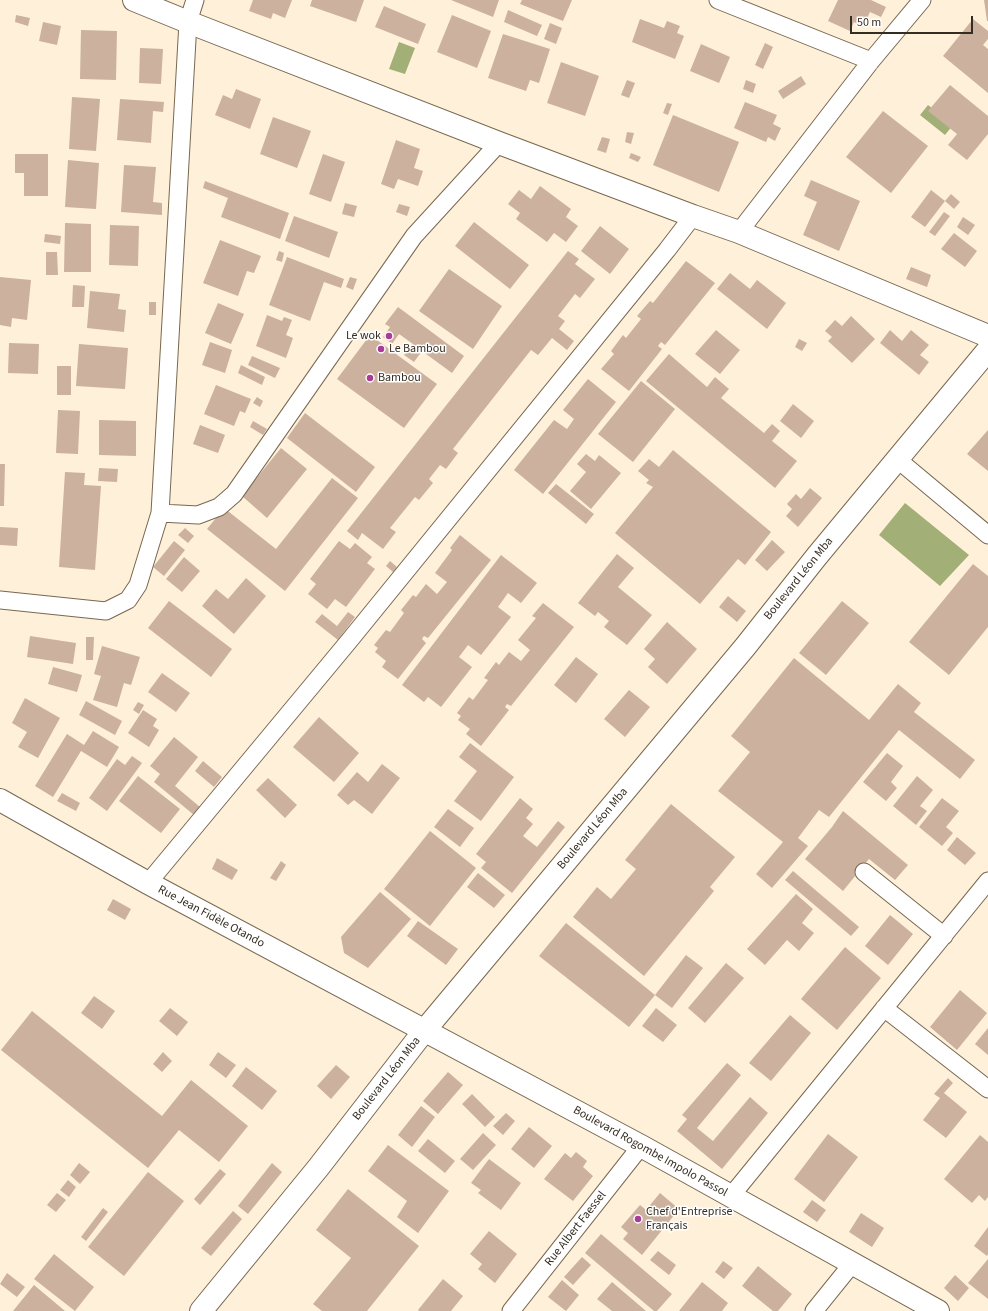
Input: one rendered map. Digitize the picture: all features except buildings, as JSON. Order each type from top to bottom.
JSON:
[{"type":"street","points":[[134,0],[499,143],[739,232],[988,336]]},
{"type":"street","points":[[0,600],[106,611],[128,600],[138,585],[160,513],[188,22],[195,0]]},
{"type":"street","points":[[718,0],[871,61]]},
{"type":"street","points":[[739,232],[871,61],[922,0]]},
{"type":"street","points":[[160,513],[198,515],[218,507],[234,494],[414,236],[499,143]]},
{"type":"street","points":[[148,883],[354,635],[693,216]]},
{"type":"street","name":"Boulevard Léon Mba","points":[[201,1311],[318,1168],[424,1031],[746,647],[817,556],[988,350]]},
{"type":"street","points":[[897,459],[988,535]]},
{"type":"street","name":"Rue Jean Fidèle Otando","points":[[0,800],[148,883],[424,1031]]},
{"type":"street","points":[[864,872],[944,936]]},
{"type":"street","points":[[731,1196],[988,881]]},
{"type":"street","points":[[884,1008],[988,1089]]},
{"type":"street","name":"Boulevard Rogombe Impolo Passol","points":[[424,1031],[641,1146],[938,1311]]},
{"type":"street","name":"Rue Albert Faessel","points":[[511,1311],[641,1146]]},
{"type":"street","points":[[814,1311],[852,1264]]},
{"type":"shaded area","points":[[399,42],[415,48],[405,74],[389,69]]},
{"type":"shaded area","points":[[928,105],[953,125],[945,135],[920,115]]},
{"type":"shaded area","points":[[905,503],[969,555],[940,586],[879,535]]},
{"type":"place","name":"Le wok","points":[[389,336]]},
{"type":"place","name":"Le Bambou","points":[[381,349]]},
{"type":"place","name":"Bambou","points":[[370,378]]},
{"type":"place","name":"Chef d'Entreprise Français","points":[[638,1219]]}]
